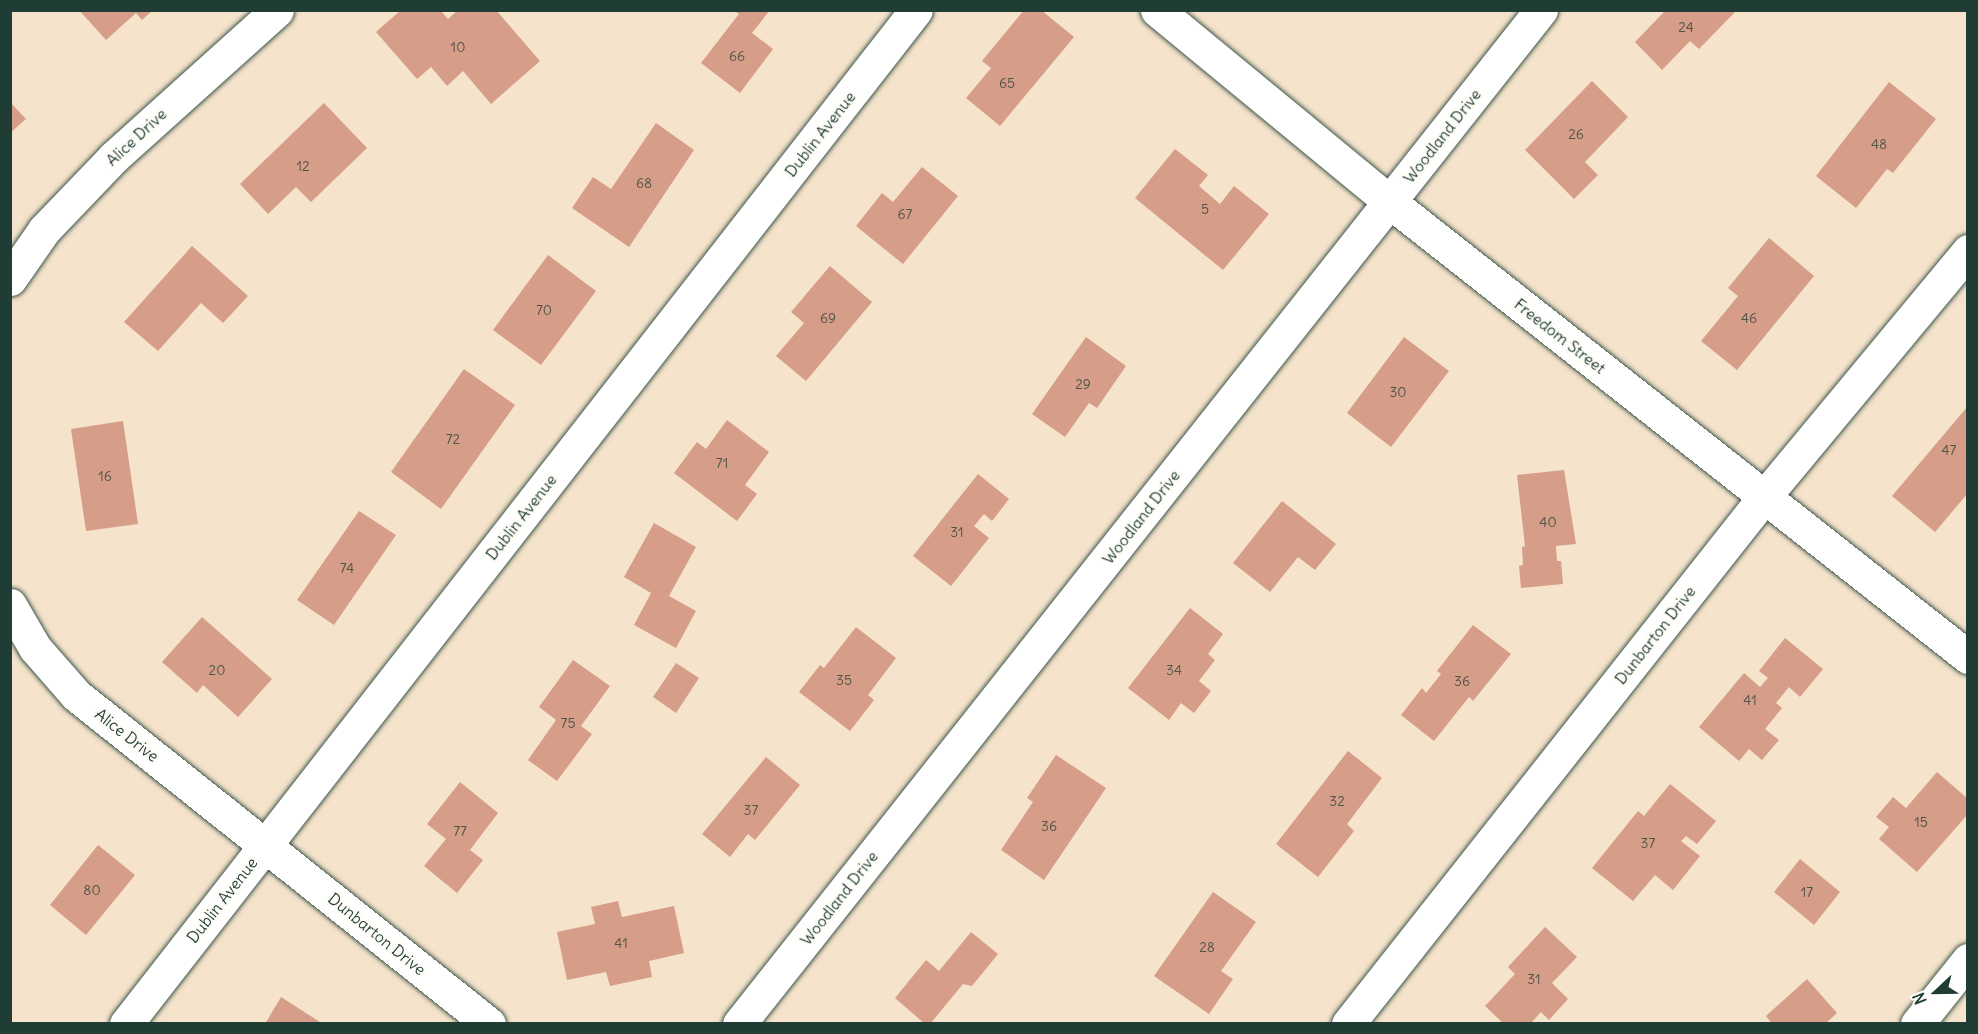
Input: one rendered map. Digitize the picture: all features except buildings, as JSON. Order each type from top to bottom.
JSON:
[{"type":"street","name":"Alice Drive","points":[[10,279],[44,230],[114,156],[277,10]]},
{"type":"street","name":"Dublin Avenue","points":[[126,1023],[916,10]]},
{"type":"street","name":"Freedom Street","points":[[1157,10],[1390,202],[1968,657]]},
{"type":"street","name":"Woodland Drive","points":[[739,1023],[1542,10]]},
{"type":"street","name":"Dunbarton Drive","points":[[1348,1023],[1764,497],[1968,251]]},
{"type":"street","name":"Alice Drive","points":[[10,605],[34,648],[76,695],[266,844]]},
{"type":"street","name":"Dunbarton Drive","points":[[266,844],[489,1023]]},
{"type":"street","points":[[1917,1023],[1968,960]]}]
